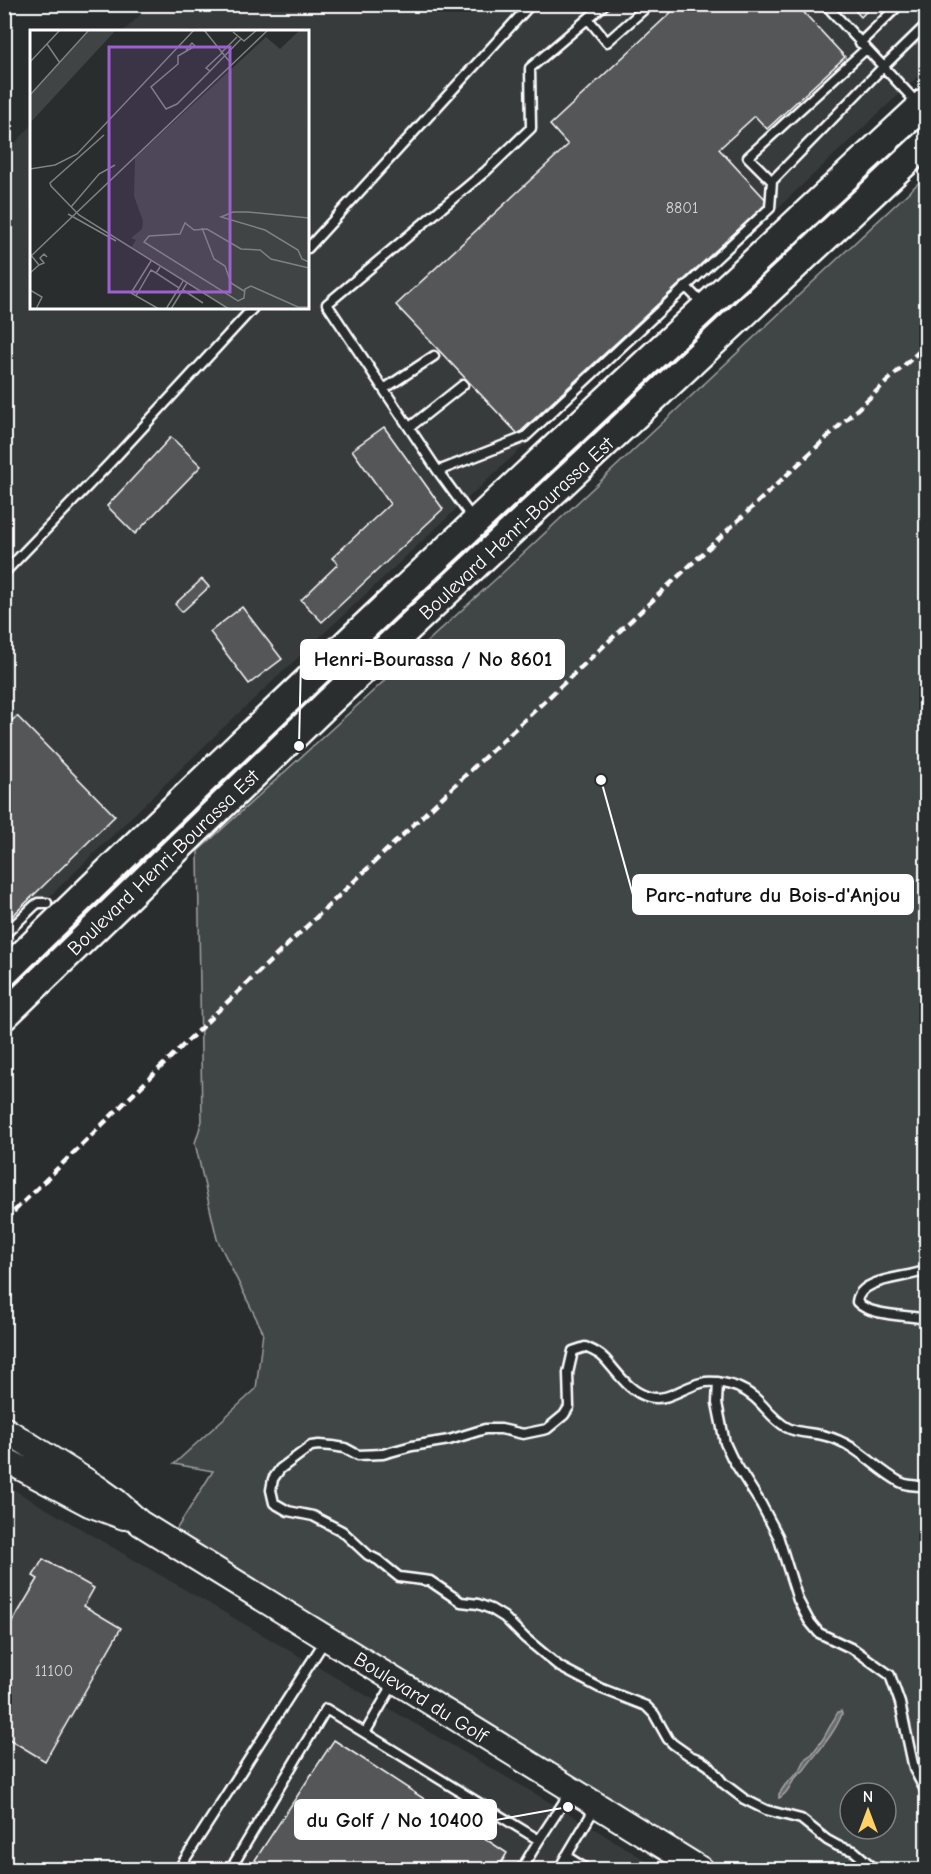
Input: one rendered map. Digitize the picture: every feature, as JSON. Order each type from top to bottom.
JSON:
[{"type":"main road","name":"Boulevard Henri-Bourassa Est","points":[[4,973],[167,835],[470,545],[707,307],[922,113]]},
{"type":"main road","name":"Boulevard Henri-Bourassa Est","points":[[470,545],[927,143]]},
{"type":"main road","name":"Boulevard Henri-Bourassa Est","points":[[4,1016],[167,835]]},
{"type":"street","name":"Boulevard du Golf","points":[[4,1429],[96,1487],[140,1523],[702,1869]]},
{"type":"street","name":"Boulevard du Golf","points":[[4,1459],[89,1504],[140,1523]]},
{"type":"lane","points":[[309,247],[531,4]]},
{"type":"lane","points":[[470,545],[438,471],[327,304],[486,171],[531,128],[530,68],[605,4]]},
{"type":"lane","points":[[589,20],[607,42],[650,4]]},
{"type":"lane","points":[[825,4],[922,113]]},
{"type":"lane","points":[[772,181],[748,157],[863,46],[900,4]]},
{"type":"lane","points":[[438,471],[525,438],[770,207],[772,181],[883,67],[927,26]]},
{"type":"lane","points":[[686,288],[707,307]]},
{"type":"lane","points":[[4,573],[109,464],[251,309]]},
{"type":"lane","points":[[384,389],[434,356]]},
{"type":"lane","points":[[410,427],[463,385]]},
{"type":"lane","points":[[4,935],[34,906],[47,903]]},
{"type":"lane","points":[[927,1270],[876,1282],[858,1294],[857,1302],[861,1307],[871,1311],[927,1319]]},
{"type":"lane","points":[[876,1869],[854,1851],[827,1840],[801,1819],[766,1810],[744,1799],[723,1783],[709,1766],[673,1744],[654,1714],[646,1706],[600,1688],[560,1667],[504,1617],[491,1609],[478,1604],[461,1602],[430,1581],[399,1577],[368,1555],[342,1531],[313,1516],[288,1511],[274,1503],[273,1479],[280,1469],[311,1446],[345,1448],[358,1455],[383,1454],[412,1446],[449,1440],[485,1429],[501,1429],[522,1434],[547,1429],[564,1415],[569,1407],[569,1361],[573,1351],[585,1347],[596,1351],[630,1387],[640,1394],[659,1398],[679,1393],[701,1383],[718,1382],[736,1387],[752,1395],[783,1425],[792,1430],[826,1436],[860,1452],[901,1483],[927,1486]]},
{"type":"lane","points":[[718,1382],[717,1403],[725,1443],[778,1536],[798,1600],[819,1633],[855,1650],[890,1675],[900,1703],[914,1769],[927,1792]]},
{"type":"lane","points":[[178,1869],[326,1639]]},
{"type":"lane","points":[[364,1732],[395,1681]]},
{"type":"lane","points":[[230,1869],[326,1709],[539,1840]]},
{"type":"lane","points":[[522,1869],[572,1790]]},
{"type":"lane","points":[[558,1869],[597,1805]]},
{"type":"lane","points":[[566,1856],[588,1869]]},
{"type":"shaded area","points":[[150,5],[926,5],[926,69],[224,727],[5,940],[5,154],[30,127],[30,309],[309,309],[309,30],[125,30]]},
{"type":"shaded area","points":[[926,176],[926,1869],[704,1869],[169,1541],[213,1471],[174,1464],[256,1389],[263,1332],[217,1239],[195,1143],[202,1121],[198,851],[498,577]]},
{"type":"shaded area","points":[[4,1484],[575,1817],[660,1869],[5,1869]]},
{"type":"shaded area","points":[[841,1711],[839,1722],[830,1736],[779,1798],[785,1785],[800,1770],[806,1758],[812,1754],[838,1712]]},
{"type":"building","points":[[680,4],[796,4],[845,57],[767,129],[755,116],[719,149],[768,202],[518,434],[396,305],[568,145],[550,125]]},
{"type":"building","points":[[849,4],[874,4],[861,17]]},
{"type":"building","points":[[384,427],[443,509],[322,622],[301,600],[338,564],[332,558],[390,504],[352,450]]},
{"type":"building","points":[[171,437],[201,466],[135,534],[107,506]]},
{"type":"building","points":[[202,579],[209,587],[182,612],[175,604]]},
{"type":"building","points":[[242,607],[282,659],[249,684],[210,632]]},
{"type":"building","points":[[17,716],[115,816],[4,924],[4,728]]},
{"type":"building","points":[[43,1559],[94,1588],[84,1606],[121,1628],[45,1761],[4,1736],[4,1636],[38,1579],[33,1576]]},
{"type":"building","points":[[334,1740],[507,1853],[497,1870],[270,1870],[255,1860]]},
{"type":"railway","points":[[4,1221],[218,1011],[473,768],[926,345]]},
{"type":"place","name":"Henri-Bourassa / No 8601","points":[[299,746]]},
{"type":"place","name":"Parc-nature du Bois-d'Anjou","points":[[601,780]]},
{"type":"place","name":"du Golf / No 10400","points":[[568,1807]]}]
